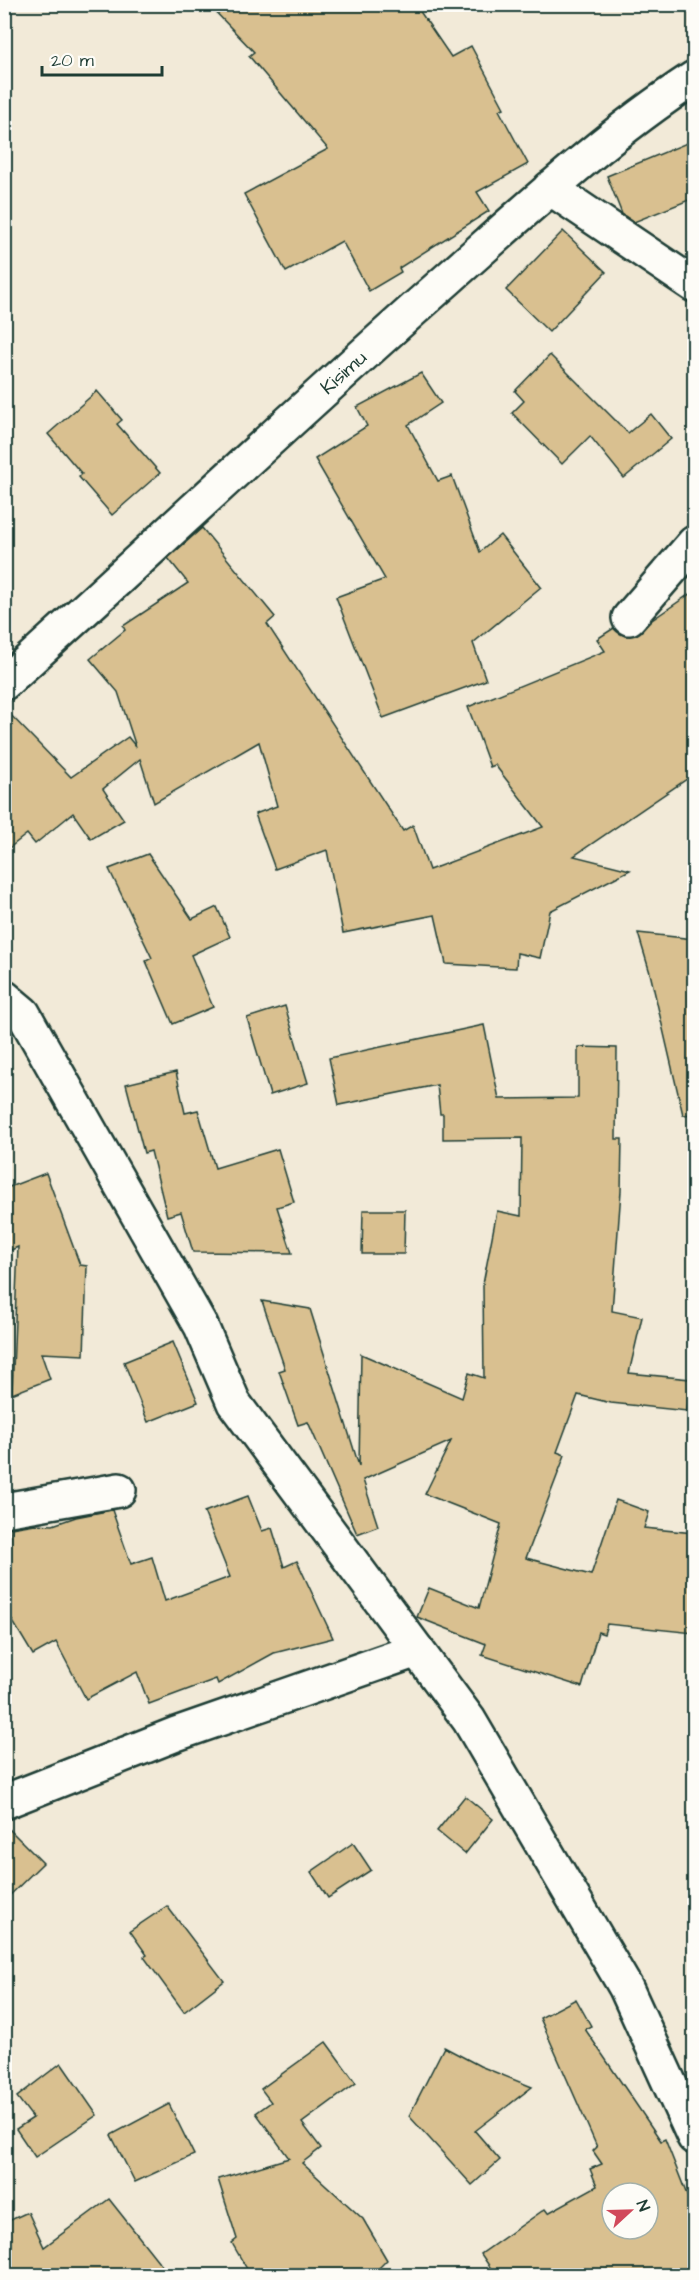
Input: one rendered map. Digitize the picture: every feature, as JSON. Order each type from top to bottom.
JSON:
[{"type":"street","name":"Kisimu","points":[[4,682],[163,540],[341,373],[550,188],[694,78]]},
{"type":"street","points":[[550,188],[694,285]]},
{"type":"street","points":[[629,618],[694,543]]},
{"type":"street","points":[[4,997],[23,1013],[201,1326],[234,1403],[469,1720],[626,1988],[694,2137]]},
{"type":"street","points":[[4,1510],[119,1490]]},
{"type":"street","points":[[4,1802],[176,1734],[417,1650]]},
{"type":"building","points":[[208,4],[415,4],[451,57],[471,46],[504,108],[499,110],[528,164],[477,192],[489,211],[399,268],[401,272],[369,291],[342,241],[286,272],[244,194],[328,149],[249,56],[254,52]]},
{"type":"building","points":[[694,140],[694,198],[634,222],[622,214],[607,176]]},
{"type":"building","points":[[563,231],[606,272],[549,332],[506,290]]},
{"type":"building","points":[[550,355],[628,433],[651,414],[671,439],[624,478],[590,436],[562,464],[512,413],[524,401],[515,391]]},
{"type":"building","points":[[421,373],[441,403],[408,425],[438,481],[452,476],[480,552],[500,535],[541,587],[473,643],[486,680],[383,718],[336,597],[385,579],[315,459],[367,426],[357,407]]},
{"type":"building","points":[[97,391],[122,420],[117,424],[160,473],[112,515],[79,477],[82,474],[48,434]]},
{"type":"building","points":[[202,528],[275,617],[267,624],[403,831],[413,825],[429,870],[543,827],[495,765],[490,767],[468,707],[605,651],[597,639],[614,628],[625,636],[636,635],[652,620],[694,591],[694,774],[574,856],[630,870],[550,911],[540,958],[517,953],[516,968],[446,964],[435,915],[343,933],[327,850],[275,869],[255,814],[277,806],[259,742],[154,803],[140,759],[103,789],[124,820],[91,839],[73,813],[35,844],[27,834],[4,852],[4,708],[71,777],[128,737],[136,747],[118,692],[90,659],[125,630],[123,626],[188,583],[168,558]]},
{"type":"building","points":[[148,854],[192,919],[217,907],[230,937],[191,955],[213,1007],[173,1024],[146,961],[152,958],[109,869]]},
{"type":"building","points":[[638,933],[694,939],[694,1114],[683,1115],[650,973]]},
{"type":"building","points":[[285,1006],[308,1083],[270,1095],[247,1018]]},
{"type":"building","points":[[484,1025],[499,1099],[578,1098],[578,1047],[617,1048],[616,1139],[622,1139],[621,1191],[612,1311],[642,1317],[629,1373],[690,1379],[687,1411],[611,1403],[578,1395],[557,1452],[565,1455],[526,1558],[591,1575],[616,1500],[649,1512],[644,1528],[694,1533],[694,1633],[607,1624],[604,1634],[598,1632],[582,1687],[482,1655],[486,1644],[417,1617],[429,1588],[479,1608],[501,1524],[425,1494],[451,1441],[363,1480],[378,1526],[357,1534],[308,1422],[298,1425],[279,1371],[285,1369],[262,1301],[310,1309],[359,1466],[361,1354],[462,1398],[469,1373],[484,1378],[483,1284],[497,1211],[521,1216],[522,1138],[443,1139],[443,1114],[440,1114],[437,1085],[339,1105],[329,1058]]},
{"type":"building","points":[[176,1072],[185,1113],[198,1110],[215,1168],[278,1149],[294,1202],[277,1207],[292,1253],[193,1252],[181,1212],[167,1216],[151,1151],[144,1153],[126,1084]]},
{"type":"building","points":[[46,1173],[80,1265],[87,1266],[84,1355],[41,1353],[50,1379],[12,1394],[18,1247],[4,1253],[4,1189]]},
{"type":"building","points":[[363,1210],[405,1210],[404,1254],[362,1254]]},
{"type":"building","points":[[173,1342],[198,1402],[148,1422],[124,1362]]},
{"type":"building","points":[[248,1496],[262,1531],[272,1528],[284,1567],[297,1561],[333,1638],[274,1653],[218,1684],[216,1679],[149,1704],[137,1672],[86,1699],[56,1642],[33,1655],[6,1610],[11,1528],[35,1524],[53,1525],[76,1517],[112,1510],[131,1564],[152,1557],[165,1601],[230,1577],[204,1512]]},
{"type":"building","points":[[465,1796],[493,1819],[465,1854],[437,1831]]},
{"type":"building","points":[[4,1824],[43,1863],[4,1901]]},
{"type":"building","points":[[353,1843],[371,1870],[328,1898],[311,1872]]},
{"type":"building","points":[[167,1906],[224,1981],[184,2012],[144,1957],[147,1955],[130,1931]]},
{"type":"building","points":[[576,1999],[591,2026],[585,2029],[661,2141],[665,2139],[694,2213],[694,2276],[496,2276],[481,2254],[545,2209],[548,2213],[597,2186],[590,2169],[602,2164],[593,2151],[597,2147],[540,2018]]},
{"type":"building","points":[[326,2042],[356,2083],[302,2123],[321,2148],[302,2163],[363,2219],[387,2260],[371,2276],[251,2276],[232,2243],[237,2239],[218,2179],[289,2158],[256,2113],[271,2102],[261,2089]]},
{"type":"building","points":[[444,2047],[480,2066],[532,2087],[475,2131],[500,2160],[472,2185],[409,2116]]},
{"type":"building","points":[[61,2063],[97,2115],[35,2157],[16,2129],[33,2118],[17,2097]]},
{"type":"building","points":[[169,2104],[194,2155],[135,2182],[111,2135]]},
{"type":"building","points":[[109,2199],[170,2276],[4,2276],[4,2223],[28,2212],[44,2247]]}]
